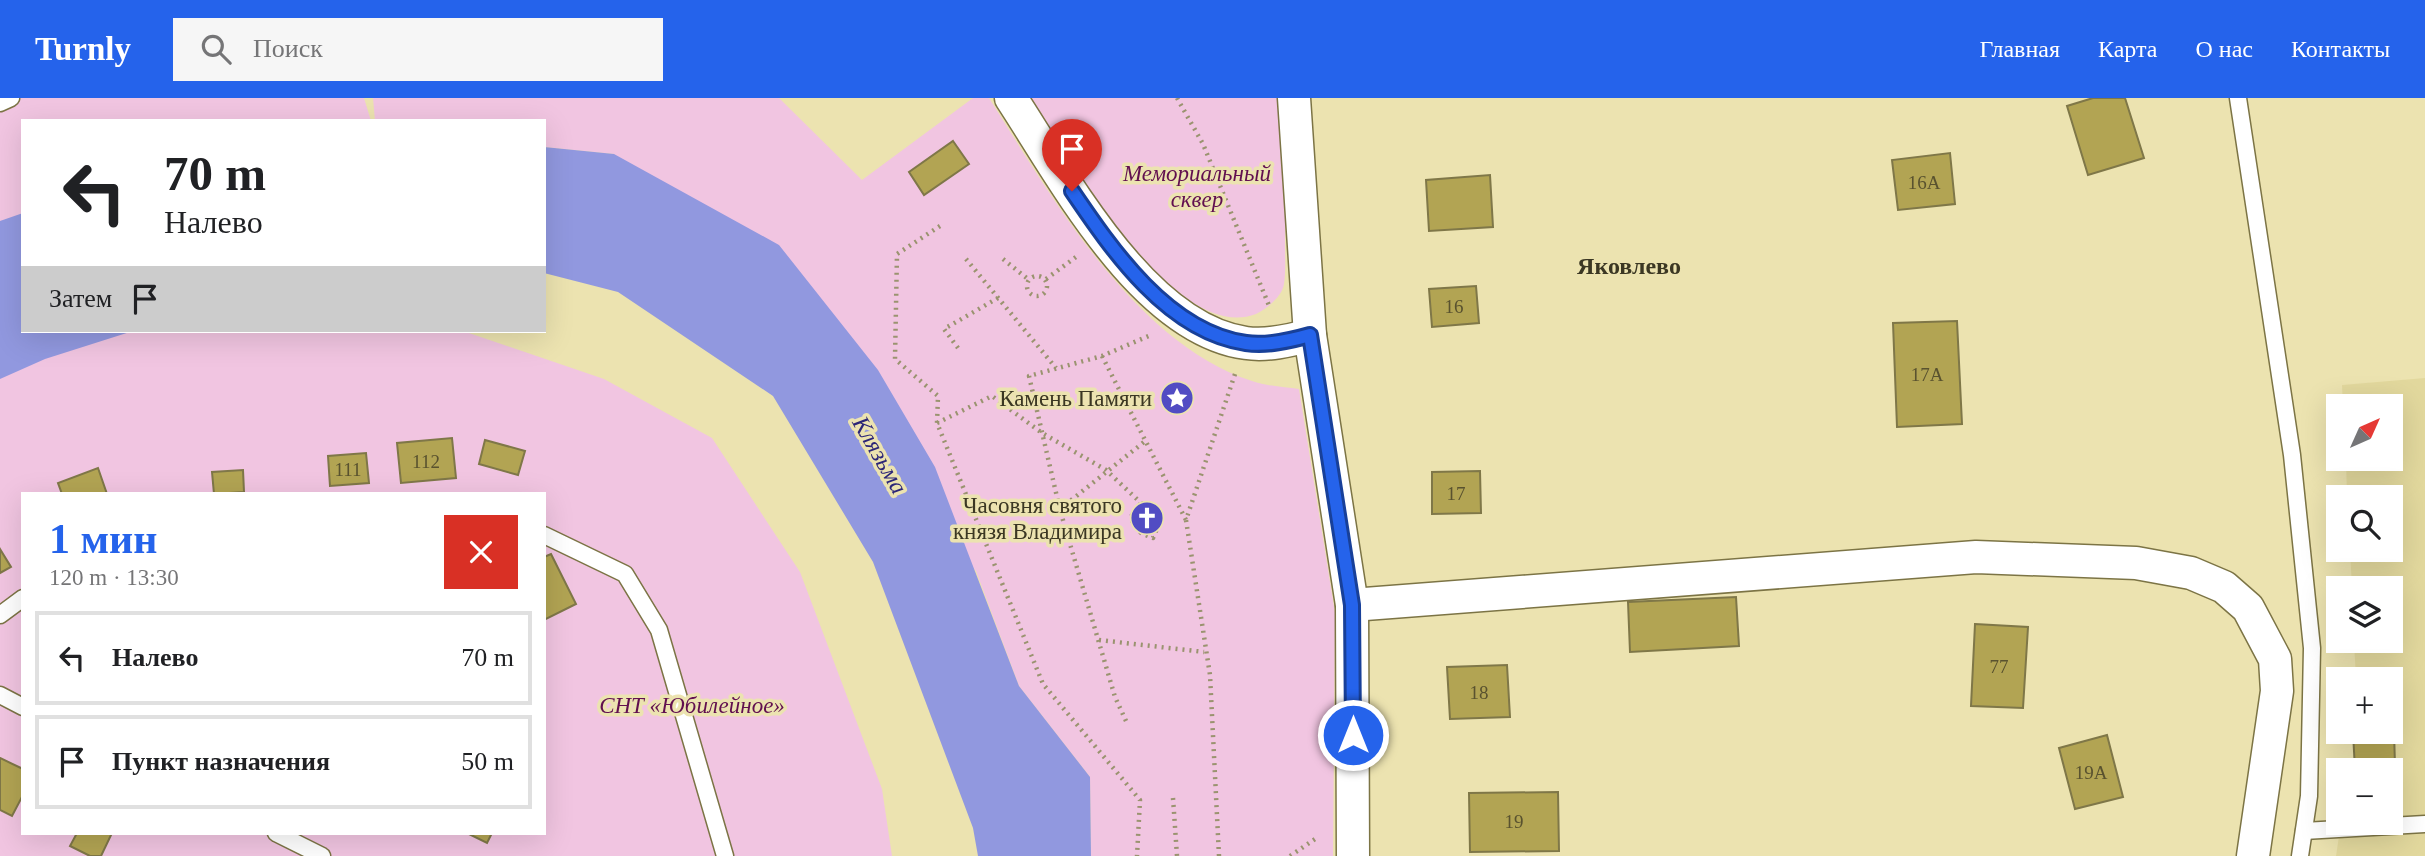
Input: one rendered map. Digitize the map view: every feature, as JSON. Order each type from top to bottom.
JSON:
[{"type":"street","points":[[1011,98],[1103,237],[1139,280],[1187,319],[1246,343],[1297,339]]},
{"type":"street","points":[[1294,98],[1297,339],[1352,605],[1353,856]]},
{"type":"street","points":[[1352,605],[1976,556],[2136,563],[2191,573],[2224,587],[2248,608],[2275,659],[2277,691],[2253,856]]},
{"type":"lane","points":[[0,103],[10,98]]},
{"type":"lane","points":[[2238,98],[2292,455],[2312,648],[2309,796],[2300,856]]},
{"type":"lane","points":[[546,536],[625,574],[659,630],[725,856]]},
{"type":"lane","points":[[0,615],[21,599]]},
{"type":"lane","points":[[0,695],[21,705]]},
{"type":"lane","points":[[2304,831],[2425,824]]},
{"type":"lane","points":[[280,835],[322,856]]},
{"type":"path","points":[[1177,98],[1203,144],[1297,339]]},
{"type":"path","points":[[940,226],[897,254],[895,359],[938,396],[937,424],[1043,684],[1140,800],[1137,856]]},
{"type":"path","points":[[966,259],[1056,368]]},
{"type":"path","points":[[1003,259],[1029,280]]},
{"type":"path","points":[[1041,276],[1047,284],[1046,290],[1041,295],[1031,294],[1027,286],[1029,280],[1041,276]]},
{"type":"path","points":[[958,348],[944,329],[998,298]]},
{"type":"path","points":[[1126,721],[1125,713],[1115,697],[1060,510],[1029,376],[1101,356],[1187,319]]},
{"type":"path","points":[[1186,520],[1246,343]]},
{"type":"path","points":[[1101,356],[1186,520],[1204,652],[1210,675],[1219,856]]},
{"type":"path","points":[[937,424],[992,396],[1042,433],[1107,470],[1141,503],[1159,524],[1153,538],[1141,533],[1130,518],[1141,503]]},
{"type":"path","points":[[1060,510],[1144,442]]},
{"type":"path","points":[[1099,640],[1204,652]]},
{"type":"path","points":[[1173,798],[1177,816],[1177,856]]},
{"type":"shaded area","points":[[2425,378],[2425,856],[2336,856],[2339,835],[2403,835],[2403,758],[2354,758],[2354,744],[2403,744],[2403,667],[2355,667],[2355,653],[2403,653],[2403,576],[2351,576],[2351,562],[2403,562],[2403,485],[2347,485],[2346,471],[2403,471],[2403,394],[2342,394],[2342,385]]},
{"type":"green space","name":"СНТ «Юбилейное»","points":[[0,98],[364,98],[370,119],[21,119],[21,333],[469,333],[604,379],[712,438],[800,572],[882,789],[892,856],[0,856]]},
{"type":"green space","points":[[373,98],[779,98],[862,180],[973,98],[989,98],[1040,179],[1100,262],[1134,301],[1170,335],[1209,362],[1252,381],[1299,389],[1335,613],[1333,856],[1091,856],[1090,777],[1019,686],[976,571],[614,154],[546,147],[546,119],[375,119]]},
{"type":"green space","name":"Мемориальный сквер","points":[[1031,98],[1280,98],[1285,188],[1285,268],[1283,289],[1277,298],[1256,314],[1224,316],[1192,302],[1159,275],[1127,239],[1097,200]]},
{"type":"water","name":"Клязьма","points":[[546,147],[614,154],[779,245],[878,370],[935,467],[1019,686],[1090,777],[1091,856],[978,856],[973,828],[873,562],[773,396],[618,292],[546,274]]},
{"type":"water","points":[[21,214],[21,333],[127,333],[45,359],[0,379],[0,221]]},
{"type":"building","points":[[2093,98],[2125,98],[2144,158],[2088,175],[2067,106]]},
{"type":"building","points":[[953,141],[969,164],[924,195],[909,172]]},
{"type":"building","points":[[1950,153],[1955,204],[1898,210],[1892,160]]},
{"type":"building","points":[[1490,175],[1493,227],[1429,231],[1426,180]]},
{"type":"building","points":[[1476,286],[1479,323],[1432,327],[1429,289]]},
{"type":"building","points":[[1957,321],[1962,424],[1897,427],[1893,323]]},
{"type":"building","points":[[452,438],[456,478],[401,483],[397,443]]},
{"type":"building","points":[[485,440],[525,451],[518,475],[479,464]]},
{"type":"building","points":[[366,453],[369,483],[330,486],[328,456]]},
{"type":"building","points":[[98,468],[106,492],[61,492],[58,483]]},
{"type":"building","points":[[243,470],[244,492],[214,492],[212,472]]},
{"type":"building","points":[[1480,471],[1481,513],[1432,514],[1432,472]]},
{"type":"building","points":[[0,549],[11,567],[0,573]]},
{"type":"building","points":[[551,554],[576,604],[546,619],[546,556]]},
{"type":"building","points":[[1736,597],[1739,646],[1630,652],[1628,602]]},
{"type":"building","points":[[1975,624],[2028,627],[2023,708],[1971,706]]},
{"type":"building","points":[[1507,665],[1510,717],[1450,719],[1447,667]]},
{"type":"building","points":[[2107,735],[2123,797],[2075,809],[2059,748]]},
{"type":"building","points":[[2354,744],[2394,744],[2395,758],[2354,758]]},
{"type":"building","points":[[0,758],[21,768],[21,799],[12,816],[0,810]]},
{"type":"building","points":[[1558,792],[1559,851],[1470,852],[1469,793]]},
{"type":"building","points":[[76,835],[111,835],[101,856],[90,856],[70,846]]},
{"type":"building","points":[[471,835],[491,835],[487,843]]},
{"type":"place","name":"Камень Памяти","points":[[1177,398]]},
{"type":"place","name":"Часовня святого князя Владимира","points":[[1147,518]]},
{"type":"district","name":"Яковлево","points":[[1629,266]]},
{"type":"route","points":[[1072,191],[1103,237],[1139,280],[1187,319],[1217,334],[1246,343],[1284,342],[1310,335],[1352,605],[1353,735]]}]
